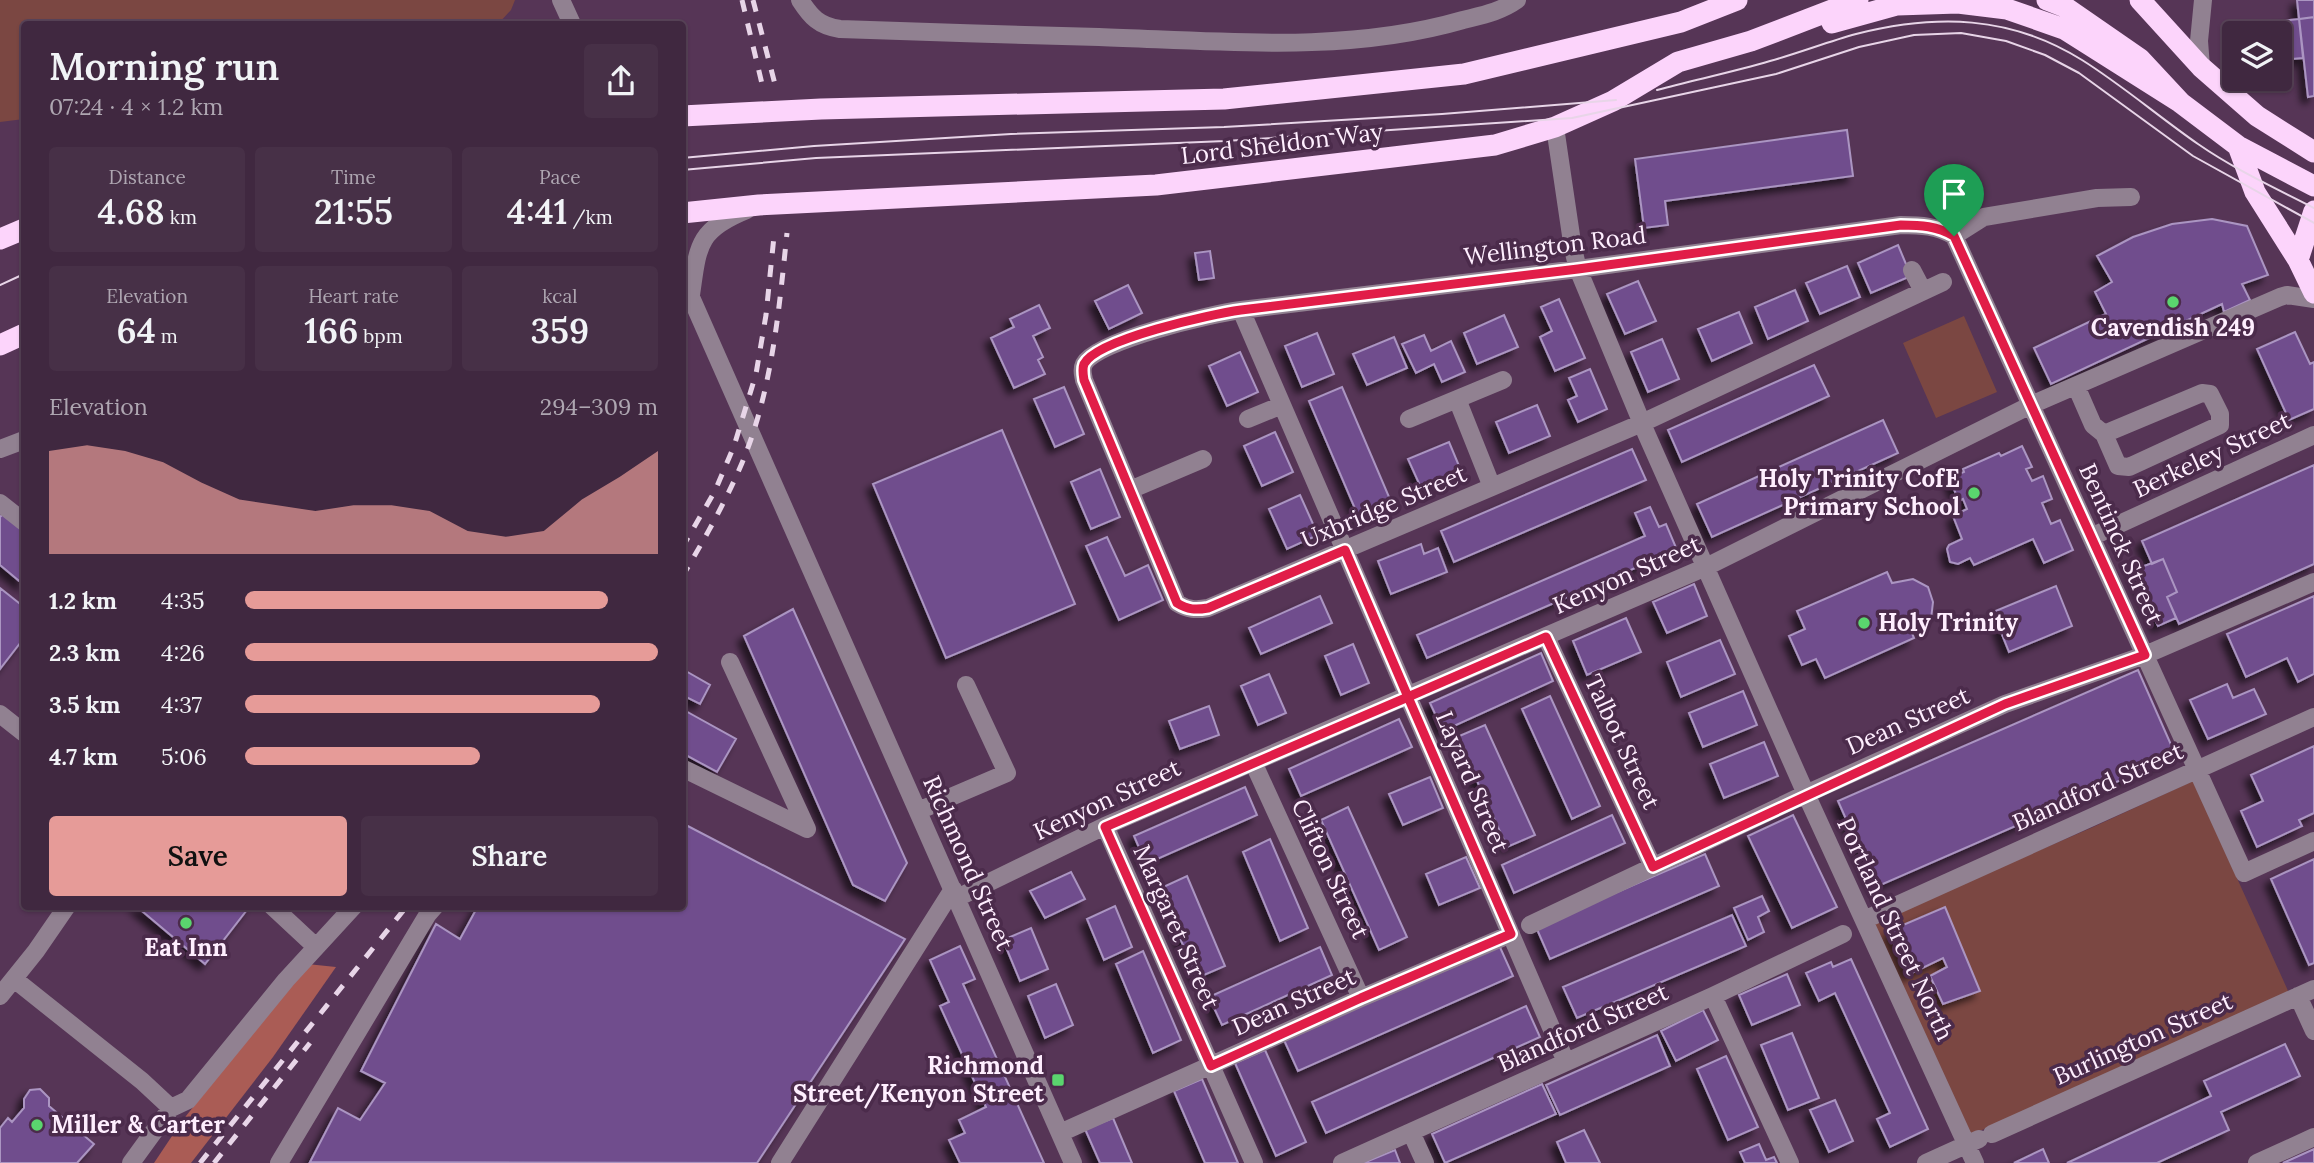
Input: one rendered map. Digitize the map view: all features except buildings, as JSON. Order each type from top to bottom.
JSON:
[{"type":"highway","name":"Lord Sheldon Way","points":[[686,116],[821,109],[1224,99],[1430,79],[1464,75],[1681,22],[1737,0]]},
{"type":"highway","name":"Lord Sheldon Way","points":[[686,213],[758,205],[1156,185],[1495,145],[1555,127],[1613,101],[1678,62],[1751,41],[1858,0]]},
{"type":"highway","points":[[2048,0],[2065,6],[2140,60],[2180,103]]},
{"type":"highway","points":[[2140,0],[2201,67],[2257,116],[2314,152]]},
{"type":"highway","points":[[1751,41],[1897,5],[1958,3],[2007,9],[2064,29],[2180,103],[2238,146],[2314,186]]},
{"type":"highway","points":[[2238,146],[2255,192],[2298,260],[2314,293]]},
{"type":"highway","points":[[2298,260],[2314,211]]},
{"type":"highway","points":[[0,239],[21,230]]},
{"type":"highway","points":[[0,345],[21,335]]},
{"type":"street","points":[[800,0],[811,18],[825,27],[840,29],[1221,42],[1331,41],[1383,37],[1439,27],[1503,10],[1517,0]]},
{"type":"street","points":[[1473,17],[1485,0]]},
{"type":"street","points":[[2201,67],[2199,41],[2203,0]]},
{"type":"street","points":[[562,21],[563,3]]},
{"type":"street","points":[[563,3],[571,21]]},
{"type":"street","name":"Portland Street North","points":[[1555,127],[1578,269],[1642,423],[1864,920],[1979,1139],[1975,1163]]},
{"type":"street","points":[[1954,236],[1984,217],[2097,198],[2131,197]]},
{"type":"street","points":[[691,295],[698,249],[709,230],[758,205]]},
{"type":"street","name":"Wellington Road","points":[[1162,327],[1202,316],[1241,310],[1578,269],[1901,225],[1927,225],[1954,236]]},
{"type":"street","name":"Bentinck Street","points":[[1954,236],[2244,873],[2314,841]]},
{"type":"street","points":[[1912,270],[1923,291]]},
{"type":"street","name":"Uxbridge Street","points":[[1162,327],[1097,352],[1085,362],[1082,371],[1177,603],[1187,609],[1208,608],[1642,423],[1944,282]]},
{"type":"street","points":[[686,285],[691,295]]},
{"type":"street","name":"Richmond Street","points":[[691,295],[1073,1163]]},
{"type":"street","name":"Kenyon Street","points":[[955,894],[1706,567],[2031,405],[2280,297],[2287,295],[2314,299]]},
{"type":"street","name":"Layard Street","points":[[1241,310],[1566,1062]]},
{"type":"street","points":[[1409,419],[1503,380]]},
{"type":"street","points":[[2076,386],[2093,425],[2104,435],[2118,466],[2129,467],[2220,425],[2220,414],[2210,394],[2202,393],[2104,435]]},
{"type":"street","points":[[1457,399],[1492,487]]},
{"type":"street","points":[[1248,419],[1282,405]]},
{"type":"street","name":"Berkeley Street","points":[[2091,537],[2314,435]]},
{"type":"street","points":[[0,449],[21,441]]},
{"type":"street","points":[[1130,490],[1203,459]]},
{"type":"street","points":[[0,503],[21,520]]},
{"type":"street","name":"Dean Street","points":[[1530,925],[1806,794],[2005,704],[2145,655],[2314,582]]},
{"type":"street","name":"Talbot Street","points":[[1546,637],[1653,867]]},
{"type":"street","points":[[686,770],[807,829],[730,662]]},
{"type":"street","points":[[918,811],[1007,773],[966,685]]},
{"type":"street","points":[[0,714],[21,731]]},
{"type":"street","name":"Blandford Street","points":[[1864,920],[2314,717]]},
{"type":"street","name":"Clifton Street","points":[[1253,762],[1361,998]]},
{"type":"street","name":"Margaret Street","points":[[1105,827],[1254,1163]]},
{"type":"street","points":[[780,1163],[955,894]]},
{"type":"street","points":[[64,910],[4,990],[142,1081],[171,1108]]},
{"type":"street","points":[[276,910],[316,947]]},
{"type":"street","points":[[131,1163],[171,1108],[188,1100],[350,910]]},
{"type":"street","points":[[279,1163],[432,910]]},
{"type":"street","name":"Dean Street","points":[[1060,1133],[1511,934]]},
{"type":"street","name":"Blandford Street","points":[[1342,1163],[1713,996],[1843,934]]},
{"type":"street","points":[[2306,993],[2314,1031]]},
{"type":"street","name":"Burlington Street","points":[[1926,1163],[2306,993]]},
{"type":"street","points":[[1713,996],[1790,1163]]},
{"type":"street","points":[[1411,1132],[1425,1163]]},
{"type":"street","points":[[2257,1163],[2314,1137]]},
{"type":"shaded area","points":[[0,0],[515,0],[511,10],[501,21],[21,21],[21,119],[0,122]]},
{"type":"shaded area","points":[[1964,316],[1997,392],[1936,418],[1903,343]]},
{"type":"shaded area","points":[[2193,781],[2289,993],[1964,1138],[1872,923]]},
{"type":"shaded area","points":[[307,964],[336,967],[273,1057],[191,1163],[154,1163],[182,1121]]},
{"type":"tram line","points":[[1657,90],[1886,28],[1944,22],[2000,27],[2028,34],[2082,60],[2212,153],[2314,208]]},
{"type":"tram line","points":[[686,170],[816,158],[1225,141],[1572,118],[1776,74],[1859,47],[1914,35],[1961,33],[2006,41],[2045,55],[2079,73],[2193,156],[2314,223]]},
{"type":"tram line","points":[[686,158],[814,146],[1011,134],[1224,127],[1616,100]]},
{"type":"tram line","points":[[0,285],[21,275]]},
{"type":"railway","points":[[742,0],[763,88]]},
{"type":"railway","points":[[753,0],[776,88]]},
{"type":"railway","points":[[686,570],[729,492],[761,408],[773,350],[787,233]]},
{"type":"railway","points":[[686,541],[715,491],[734,446],[756,374],[766,315],[774,236]]},
{"type":"railway","points":[[200,1163],[404,910]]},
{"type":"railway","points":[[214,1163],[310,1043]]},
{"type":"place","name":"Cavendish 249","points":[[2173,302]]},
{"type":"place","name":"Holy Trinity CofE Primary School","points":[[1974,493]]},
{"type":"place","name":"Holy Trinity","points":[[1864,623]]},
{"type":"place","name":"Eat Inn","points":[[186,923]]},
{"type":"place","name":"Richmond Street/Kenyon Street","points":[[1058,1080]]},
{"type":"place","name":"Miller & Carter","points":[[37,1125]]},
{"type":"route","points":[[1954,236],[1927,225],[1901,225],[1578,269],[1241,310],[1202,316],[1162,327],[1097,352],[1085,362],[1082,371],[1084,380],[1177,603],[1187,609],[1208,608],[1345,550],[1408,697],[1105,827],[1211,1066],[1511,934],[1408,697],[1546,637],[1653,867],[2005,704],[2145,655],[1954,236]]}]
